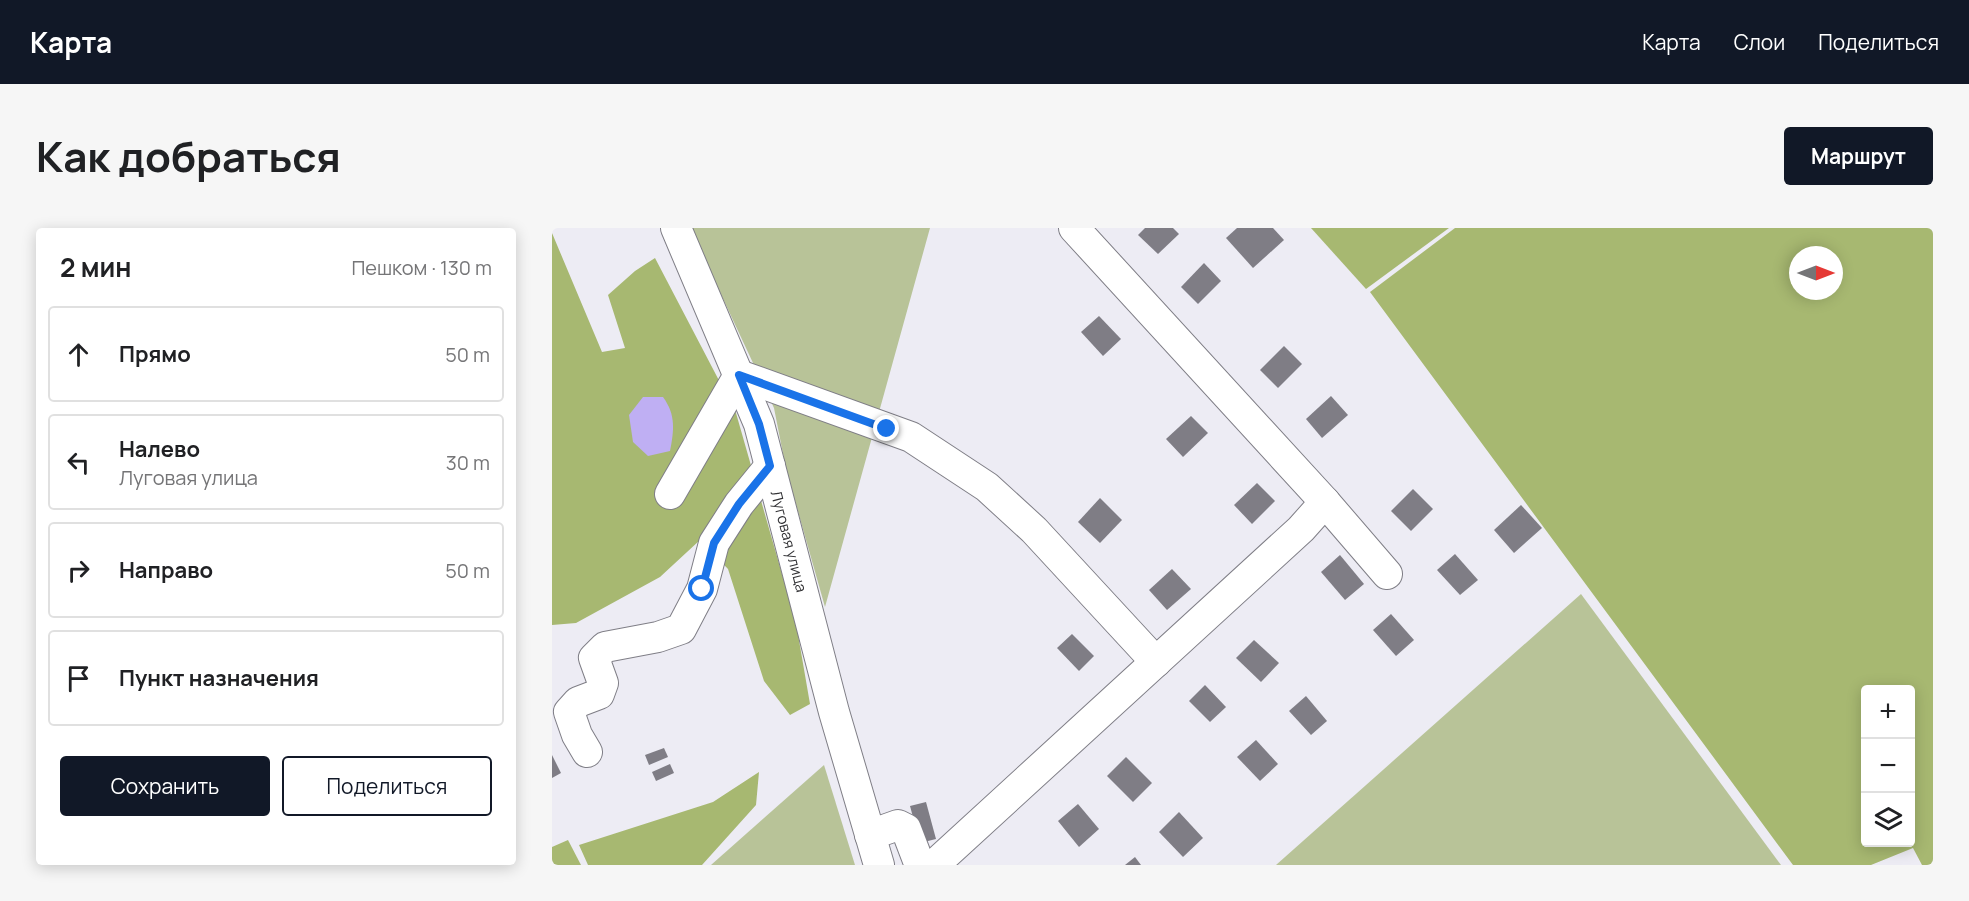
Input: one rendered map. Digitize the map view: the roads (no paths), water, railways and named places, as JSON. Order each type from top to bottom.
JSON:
[{"type":"lane","name":"Луговая улица","points":[[676,228],[759,424],[834,712],[879,865]]},
{"type":"lane","points":[[1074,228],[1325,502],[1387,574]]},
{"type":"lane","points":[[670,494],[739,375],[911,437],[987,487],[1034,530],[1156,662]]},
{"type":"lane","points":[[587,752],[577,735],[569,712],[578,702],[599,694],[603,683],[594,658],[605,647],[658,638],[681,629],[702,589],[714,543],[739,504],[770,466]]},
{"type":"lane","points":[[870,835],[898,825],[906,830],[919,863],[933,865],[1301,529],[1325,502]]}]
